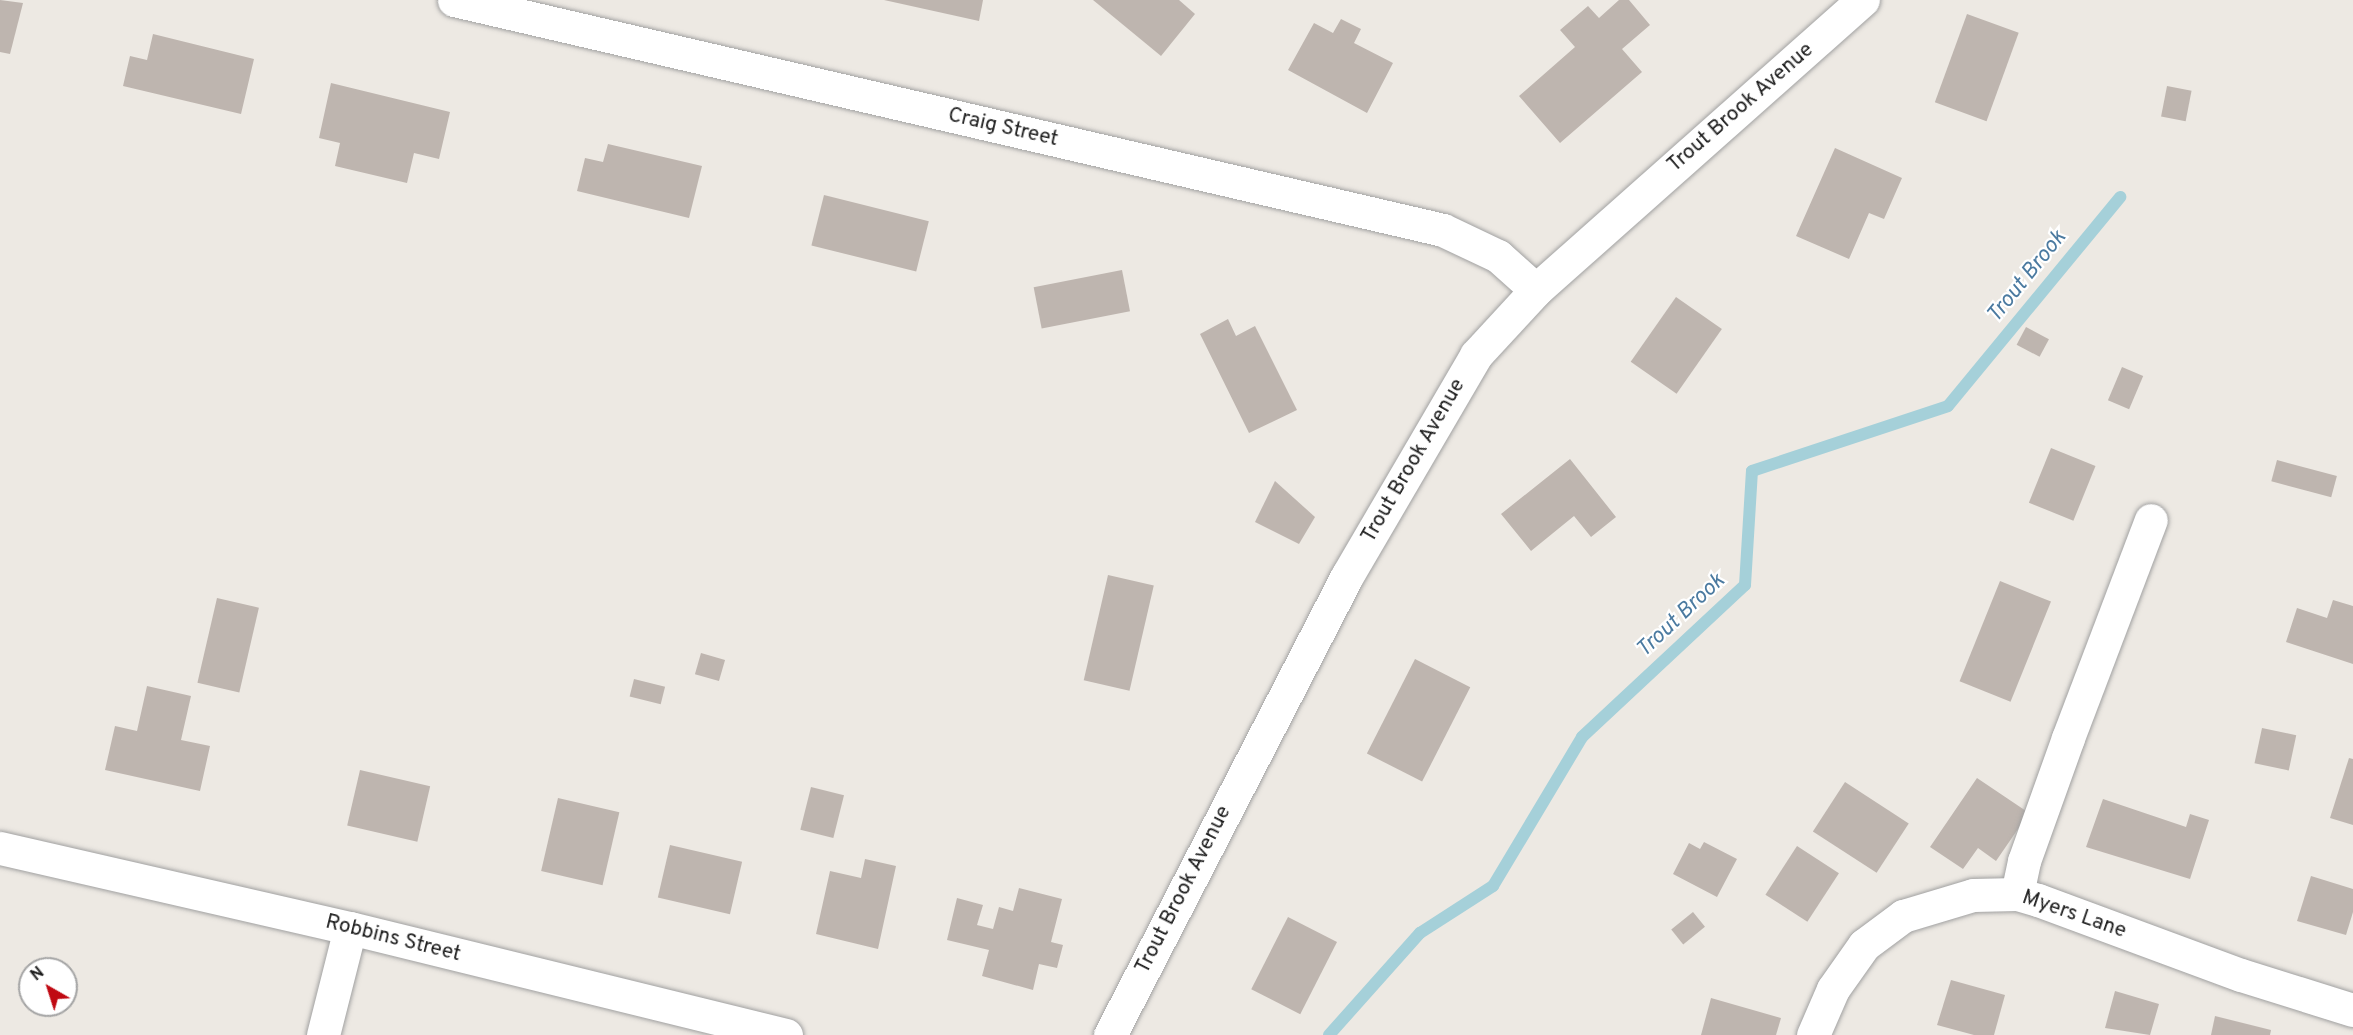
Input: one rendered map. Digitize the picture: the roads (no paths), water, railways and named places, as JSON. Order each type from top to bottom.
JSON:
[{"type":"street","name":"Craig Street","points":[[454,0],[1443,230],[1498,256],[1536,290]]},
{"type":"street","name":"Trout Brook Avenue","points":[[1110,1035],[1380,519],[1476,355],[1536,290],[1863,0]]},
{"type":"street","points":[[2017,894],[2024,861],[2071,727],[2151,520]]},
{"type":"street","name":"Robbins Street","points":[[0,849],[350,928],[786,1035]]},
{"type":"street","name":"Myers Lane","points":[[1814,1035],[1833,989],[1864,945],[1883,929],[1904,916],[1953,898],[2017,894],[2241,975],[2353,1010]]},
{"type":"street","points":[[323,1035],[350,928]]},
{"type":"waterway","name":"Trout Brook","points":[[1329,1035],[1420,933],[1493,886],[1582,737],[1745,585],[1752,471],[1948,406],[2120,197]]}]
